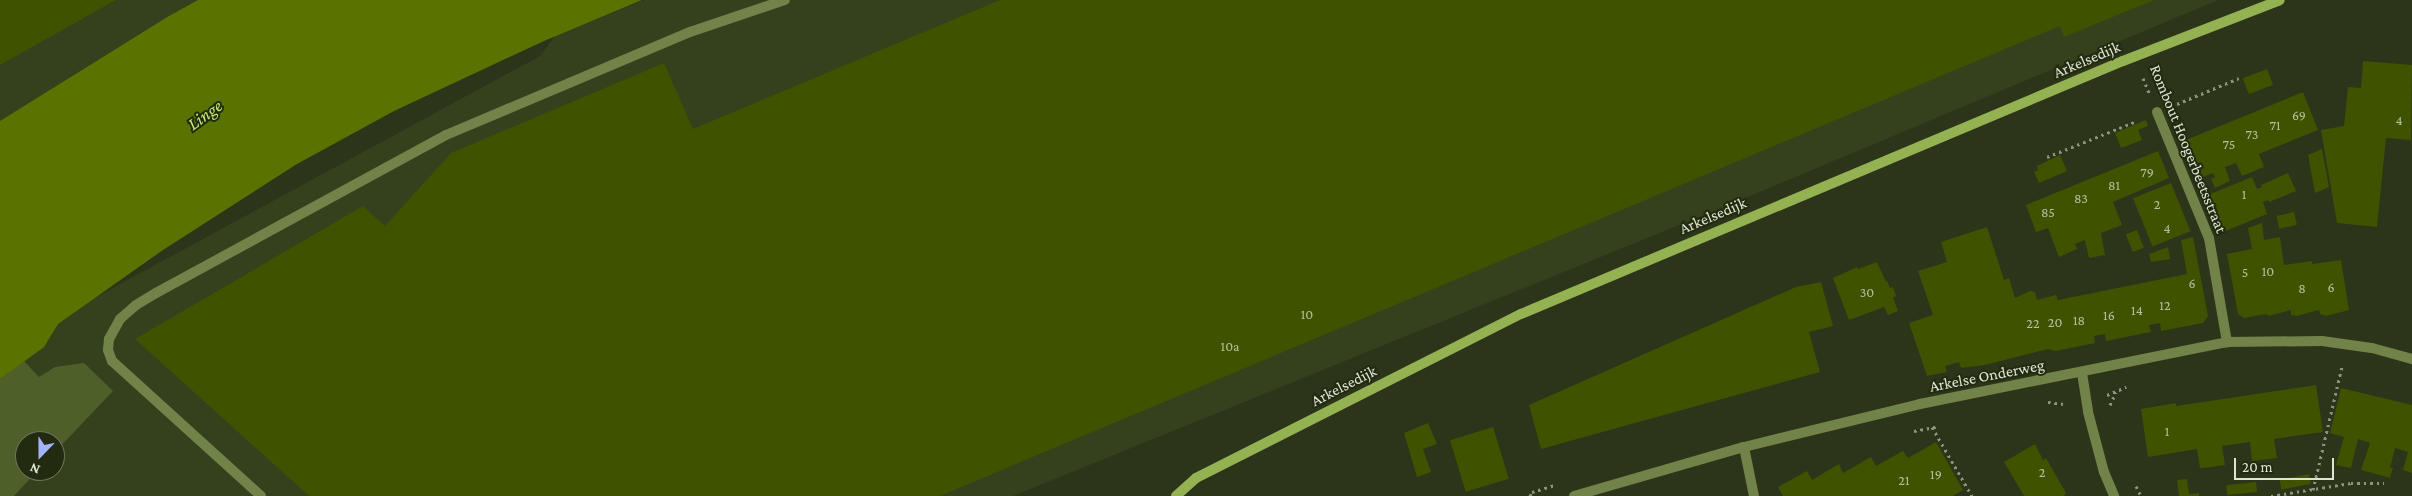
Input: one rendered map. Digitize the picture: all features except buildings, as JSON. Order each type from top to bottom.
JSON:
[{"type":"main road","name":"Arkelsedijk","points":[[1176,496],[1196,478],[1521,314],[2134,56],[2280,0]]},
{"type":"street","points":[[261,496],[112,361],[108,350],[110,339],[120,319],[136,305],[165,288],[446,135],[690,32],[786,0]]},
{"type":"street","name":"Rombout Hoogerbeetsstraat","points":[[2157,112],[2209,238],[2226,342]]},
{"type":"street","name":"Arkelse Onderweg","points":[[1574,496],[1744,447],[1920,404],[2082,373],[2226,342],[2299,340],[2347,344],[2412,358]]},
{"type":"street","points":[[2082,373],[2088,412],[2104,472],[2114,496]]},
{"type":"street","points":[[1744,447],[1754,496]]},
{"type":"path","name":"Rombout Hoogerbeetsstraat","points":[[2134,56],[2157,112]]},
{"type":"path","points":[[2313,490],[2347,344]]},
{"type":"path","points":[[2109,407],[2116,392],[2110,367]]},
{"type":"path","points":[[1932,427],[1972,496]]},
{"type":"path","points":[[2133,479],[2141,496]]},
{"type":"path","points":[[2271,496],[2351,483],[2384,483]]},
{"type":"shaded area","points":[[0,0],[299,0],[0,132]]},
{"type":"shaded area","points":[[644,0],[2218,0],[1726,206],[1013,496],[0,496],[0,362],[63,315],[540,56],[555,36]]},
{"type":"shaded area","points":[[24,361],[39,377],[55,367],[84,363],[113,391],[65,441],[65,431],[15,431],[15,481],[28,481],[14,496],[0,496],[0,379]]},
{"type":"water","name":"Linge","points":[[198,0],[642,0],[544,41],[394,111],[297,164],[163,250],[58,324],[44,347],[0,379],[0,121]]}]
